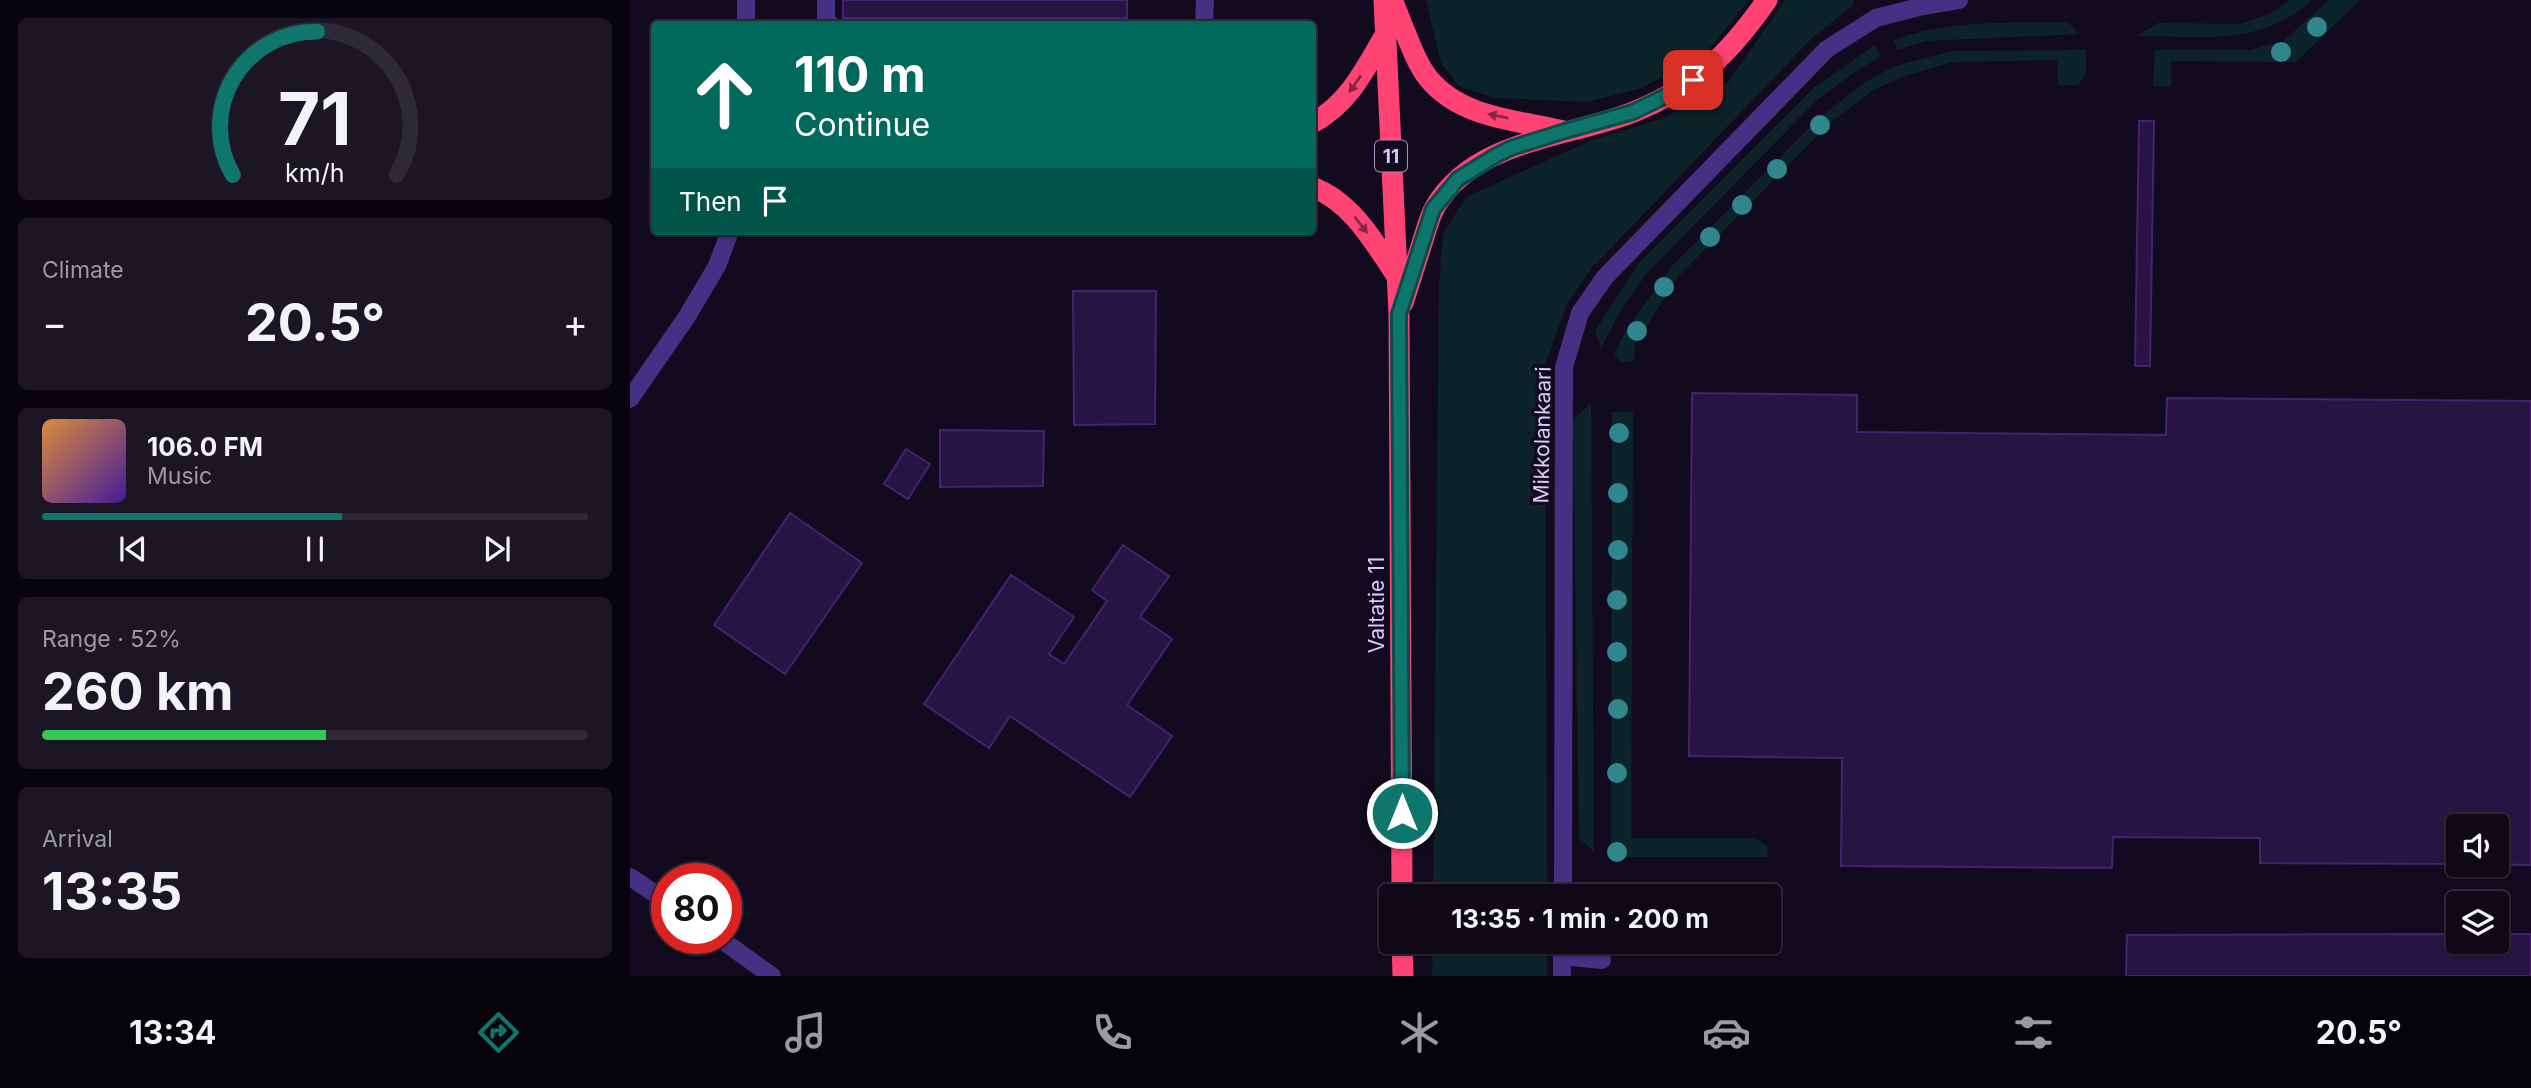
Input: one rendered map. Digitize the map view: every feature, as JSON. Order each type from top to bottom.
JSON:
[{"type":"highway","name":"11","points":[[1384,0],[1399,314]]},
{"type":"highway","points":[[1392,0],[1427,78],[1444,94],[1463,107],[1481,113],[1565,131]]},
{"type":"highway","points":[[1399,314],[1433,209],[1450,187],[1479,164],[1511,148],[1633,112],[1680,89],[1706,71],[1733,46],[1767,0]]},
{"type":"highway","points":[[1316,121],[1353,90],[1385,35]]},
{"type":"highway","points":[[1316,188],[1324,191],[1358,219],[1397,277]]},
{"type":"highway","name":"Valtatie 11","points":[[1399,314],[1402,884]]},
{"type":"highway","points":[[1402,954],[1402,976]]},
{"type":"street","points":[[746,0],[746,21]]},
{"type":"street","points":[[826,0],[827,21]]},
{"type":"street","points":[[1204,21],[1205,0]]},
{"type":"street","name":"Mikkolankaari","points":[[1563,884],[1564,368],[1580,313],[1605,277],[1827,49],[1876,19],[1919,7],[1959,0]]},
{"type":"street","points":[[630,399],[686,318],[717,266],[729,235]]},
{"type":"street","points":[[630,877],[651,891]]},
{"type":"street","points":[[741,954],[772,976]]},
{"type":"street","points":[[1562,954],[1562,976]]},
{"type":"street","points":[[1580,954],[1602,960]]},
{"type":"green space","points":[[1426,0],[1749,0],[1706,53],[1642,88],[1586,102],[1495,98],[1459,86],[1441,63]]},
{"type":"green space","points":[[1785,0],[1853,0],[1853,5],[1811,39],[1592,268],[1567,304],[1545,365],[1547,884],[1433,884],[1439,286],[1443,234],[1466,197],[1590,141],[1664,118],[1729,81]]},
{"type":"green space","points":[[2290,0],[2312,0],[2292,15],[2251,32],[2207,37],[2137,36],[2158,23],[2241,24],[2271,13]]},
{"type":"green space","points":[[2329,0],[2360,0],[2296,62],[2171,61],[2171,87],[2153,86],[2155,50],[2249,50],[2282,42]]},
{"type":"green space","points":[[2068,22],[2079,34],[1926,41],[1897,50],[1894,40],[1958,26]]},
{"type":"green space","points":[[1875,45],[1881,56],[1816,101],[1647,273],[1622,308],[1601,348],[1595,331],[1638,264],[1814,88]]},
{"type":"green space","points":[[2086,50],[2086,74],[2078,85],[2058,85],[2057,60],[1952,62],[1899,78],[1872,91],[1828,125],[1678,277],[1635,345],[1634,361],[1623,363],[1614,355],[1625,332],[1672,266],[1820,117],[1867,81],[1895,66],[1952,51]]},
{"type":"green space","points":[[1591,403],[1594,852],[1579,838],[1573,420]]},
{"type":"green space","points":[[1612,412],[1633,412],[1631,838],[1755,838],[1767,846],[1767,857],[1611,857]]},
{"type":"green space","points":[[1433,954],[1547,954],[1547,976],[1432,976]]},
{"type":"building","points":[[843,0],[1127,0],[1127,18],[843,18]]},
{"type":"building","points":[[2139,121],[2154,121],[2150,366],[2135,366]]},
{"type":"building","points":[[1073,291],[1156,291],[1155,424],[1074,425]]},
{"type":"building","points":[[1692,393],[1857,395],[1857,432],[2166,435],[2167,398],[2531,401],[2531,865],[2509,865],[2509,814],[2446,814],[2446,864],[2260,863],[2260,838],[2113,837],[2112,868],[1841,866],[1842,758],[1689,756]]},
{"type":"building","points":[[940,430],[1044,431],[1043,486],[940,487]]},
{"type":"building","points":[[906,449],[930,464],[908,499],[884,484]]},
{"type":"building","points":[[790,513],[862,563],[785,674],[714,625]]},
{"type":"building","points":[[1123,545],[1169,576],[1140,617],[1172,639],[1127,705],[1172,736],[1130,797],[1010,716],[989,748],[924,704],[1011,575],[1074,617],[1049,654],[1064,664],[1107,601],[1092,590]]},
{"type":"building","points":[[2446,934],[2446,954],[2509,954],[2509,934],[2531,934],[2531,976],[2126,976],[2127,935]]},
{"type":"route","points":[[1402,813],[1399,314],[1433,209],[1458,179],[1479,164],[1511,148],[1633,112],[1693,80]]}]
